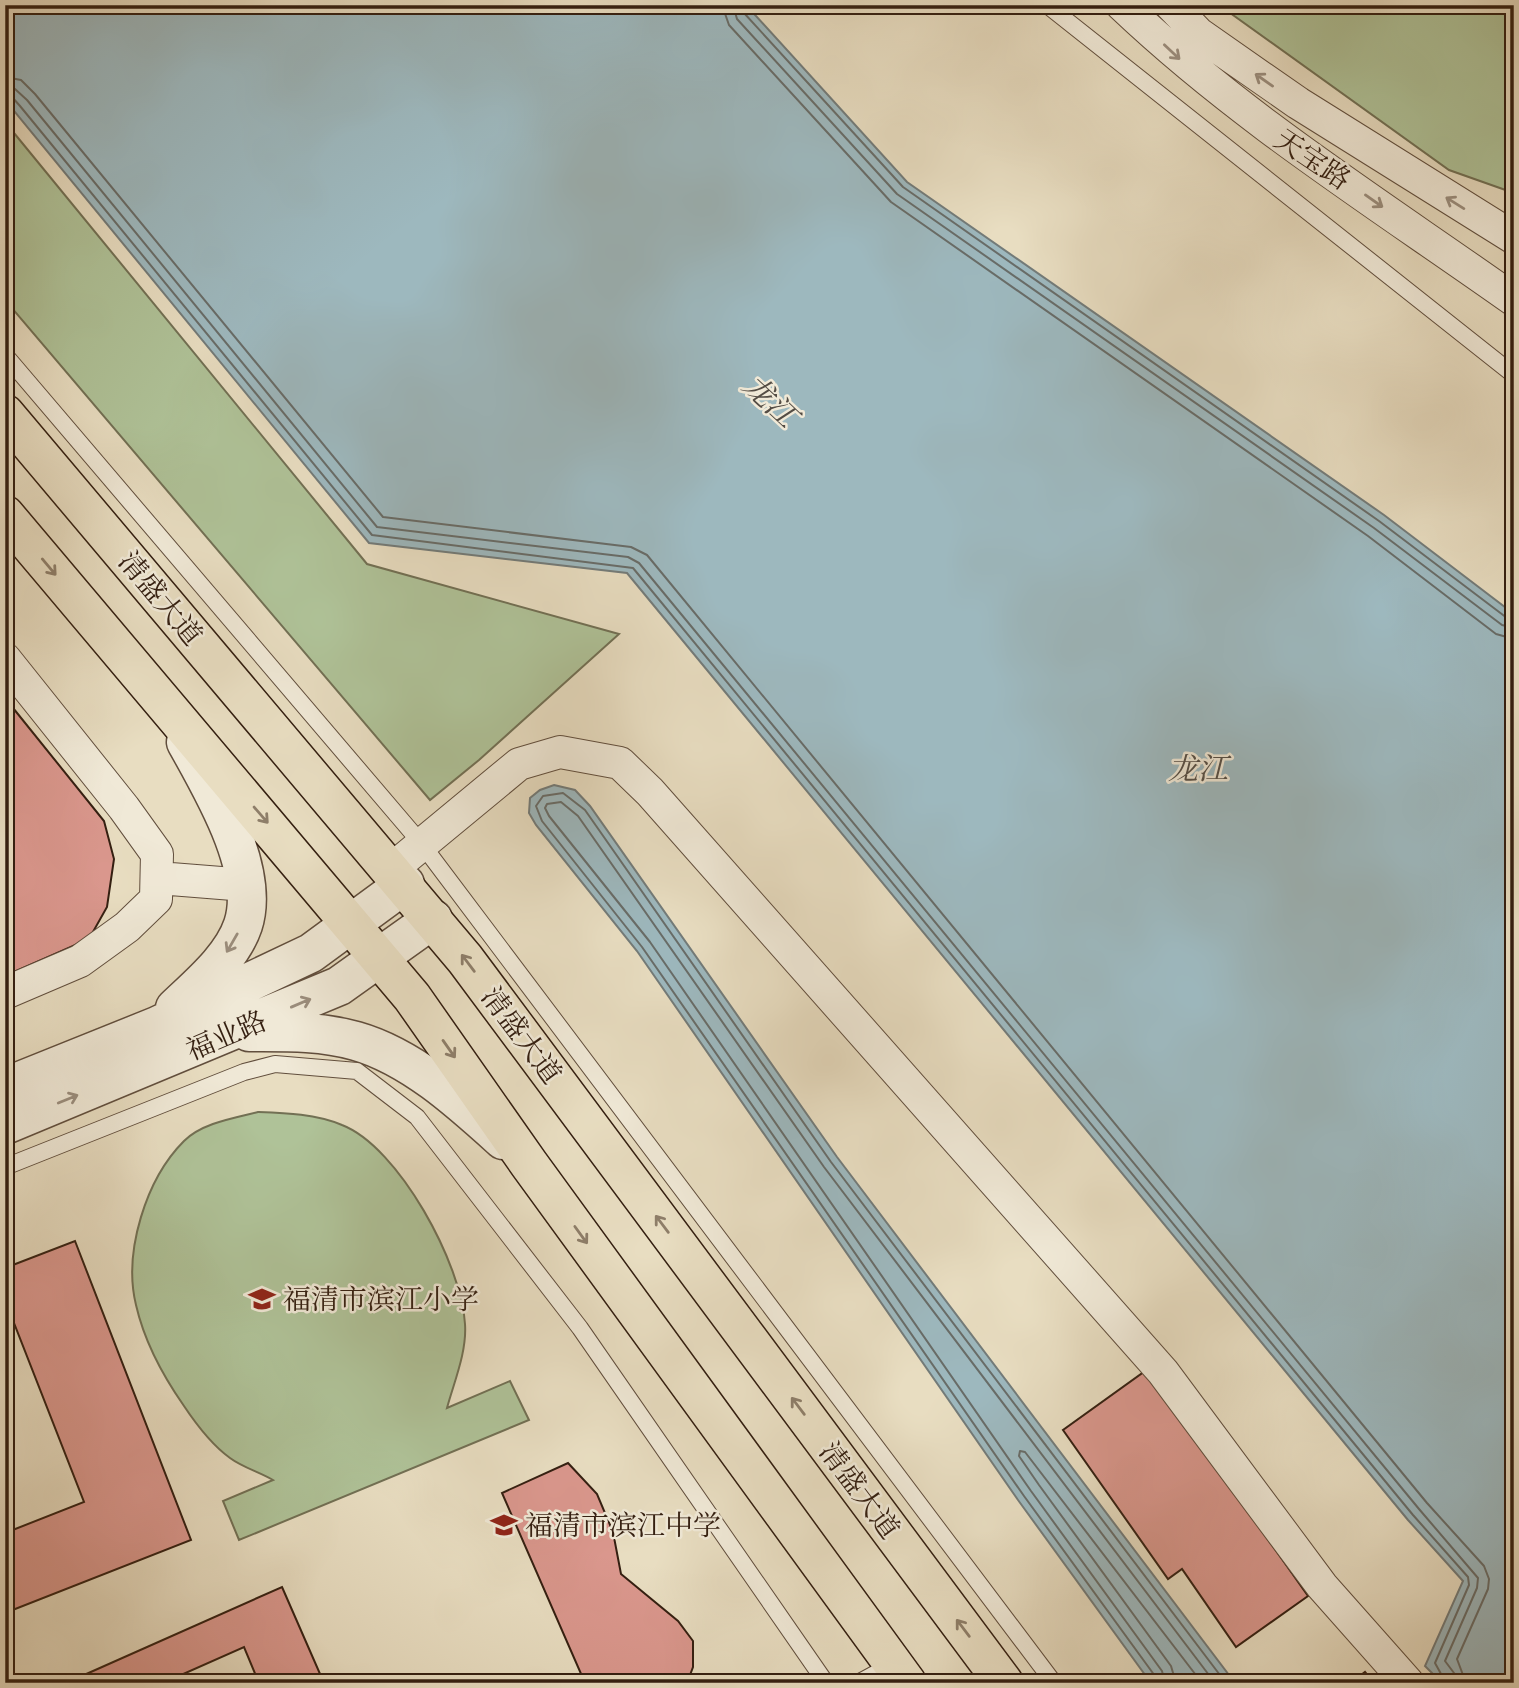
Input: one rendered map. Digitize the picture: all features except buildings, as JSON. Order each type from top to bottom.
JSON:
[{"type":"main road","name":"清盛大道","points":[[5,414],[433,919],[1004,1683]]},
{"type":"main road","points":[[5,515],[412,997],[529,1164],[900,1673]]},
{"type":"street","name":"天宝路","points":[[1122,5],[1179,59],[1279,137],[1514,300]]},
{"type":"street","name":"天宝路","points":[[1171,5],[1199,34],[1298,103],[1514,239]]},
{"type":"street","points":[[5,659],[157,854],[158,878],[156,899],[127,927],[80,961],[5,993]]},
{"type":"street","points":[[157,1026],[225,957],[243,925],[246,885],[244,871],[226,819],[163,701]]},
{"type":"street","points":[[398,876],[421,843],[519,764],[560,752],[620,763],[650,792],[1163,1372],[1322,1586],[1408,1683]]},
{"type":"street","name":"福业路","points":[[5,1087],[157,1026],[311,953],[352,923],[398,876]]},
{"type":"street","points":[[158,878],[246,885]]},
{"type":"street","name":"福业路","points":[[5,1125],[339,986],[433,919]]},
{"type":"street","points":[[233,1032],[323,1034],[358,1041],[425,1076],[458,1100],[529,1164]]},
{"type":"lane","points":[[1047,5],[1514,375]]},
{"type":"lane","points":[[5,355],[421,843],[1054,1683]]},
{"type":"lane","points":[[5,1167],[244,1072],[275,1064],[357,1071],[417,1117],[580,1328],[826,1683]]},
{"type":"lane","points":[[858,1683],[900,1673]]},
{"type":"green space","points":[[1219,5],[1514,5],[1514,193],[1449,170]]},
{"type":"green space","points":[[5,122],[367,564],[619,634],[479,760],[430,800],[5,300]]},
{"type":"green space","points":[[258,1112],[301,1115],[332,1121],[364,1137],[385,1157],[424,1211],[453,1271],[461,1299],[465,1324],[464,1345],[447,1408],[510,1381],[529,1420],[239,1540],[223,1501],[273,1480],[223,1453],[199,1427],[176,1394],[155,1357],[139,1318],[133,1284],[133,1262],[141,1217],[170,1157],[184,1141],[200,1130]]},
{"type":"water","name":"龙江","points":[[5,5],[746,5],[907,182],[1384,515],[1514,614],[1514,1683],[1442,1683],[1425,1666],[1463,1581],[1408,1520],[627,573],[369,543],[5,100]]},
{"type":"water","points":[[554,785],[575,790],[590,806],[837,1157],[1235,1683],[1151,1683],[1018,1500],[637,951],[536,825],[529,813],[530,798],[540,790]]},
{"type":"place","name":"福清市滨江小学","points":[[262,1299]]},
{"type":"place","name":"福清市滨江中学","points":[[504,1525]]}]
